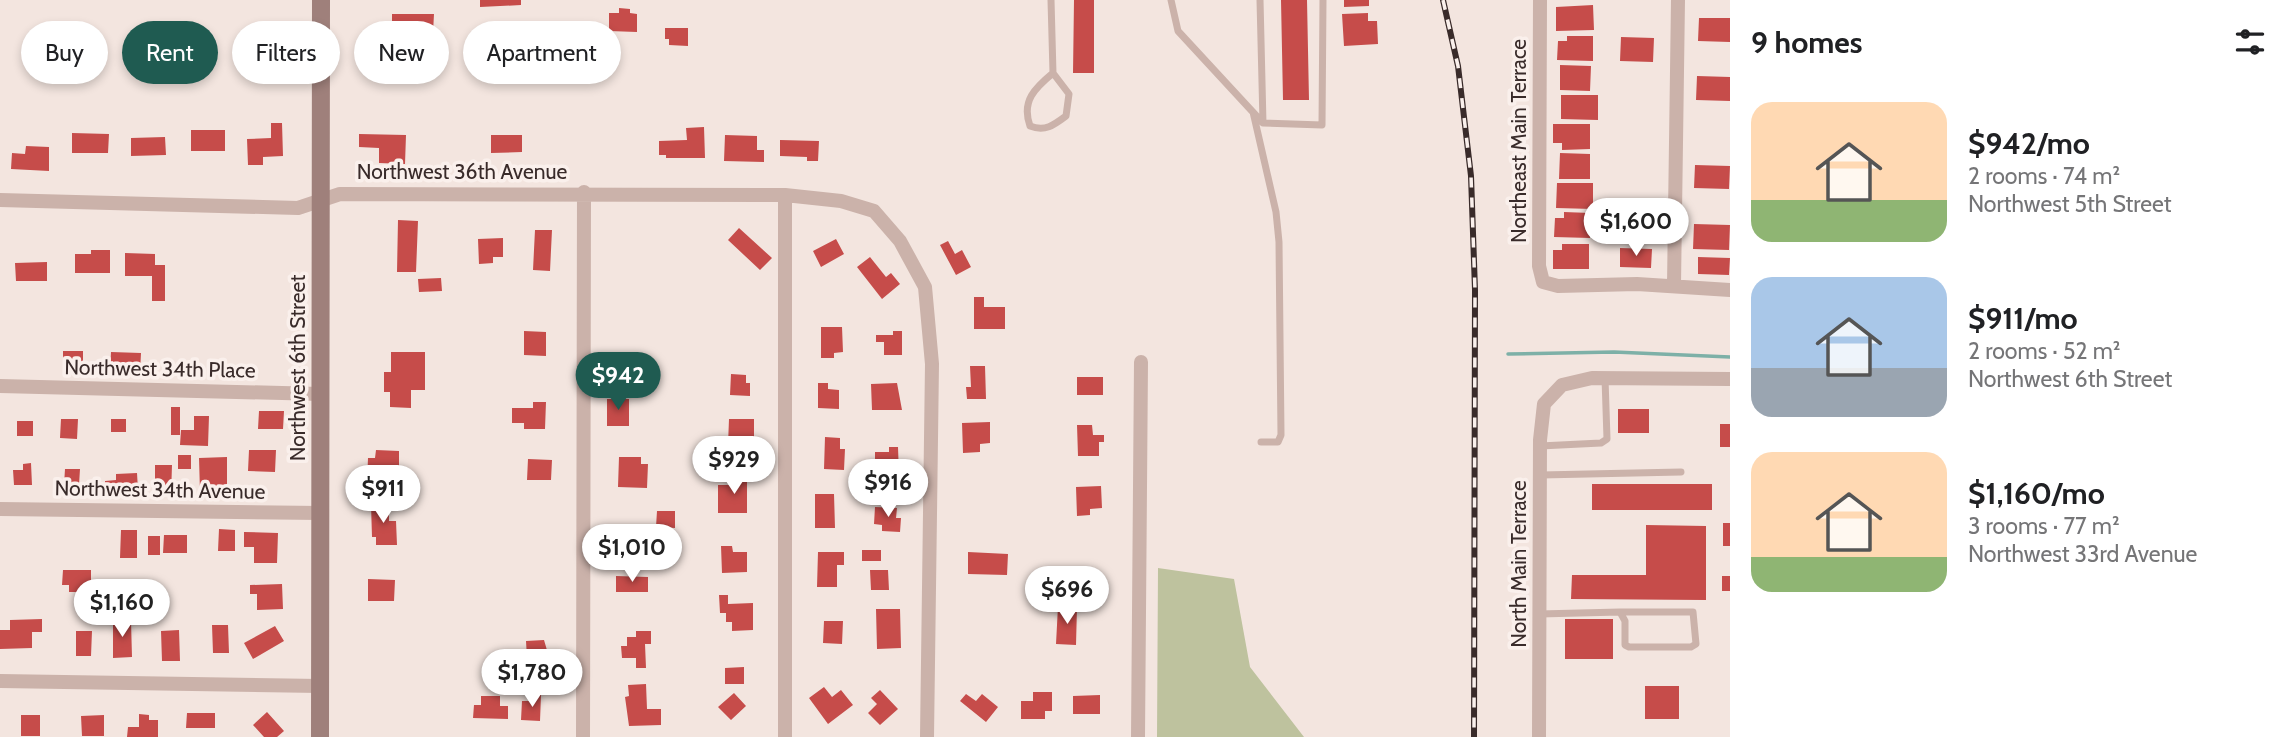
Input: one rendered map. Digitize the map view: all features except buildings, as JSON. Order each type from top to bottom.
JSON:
[{"type":"main road","name":"Northwest 6th Street","points":[[320,737],[321,0]]},
{"type":"street","name":"Northeast Main Terrace","points":[[1540,0],[1539,266],[1543,282],[1558,286],[1674,285]]},
{"type":"street","points":[[1678,0],[1674,285],[1730,290]]},
{"type":"street","name":"Northwest 36th Avenue","points":[[0,200],[298,208],[340,194],[584,192],[785,195],[841,201],[873,211],[906,251],[925,288],[932,364],[927,737]]},
{"type":"street","points":[[583,737],[584,192]]},
{"type":"street","points":[[785,195],[785,737]]},
{"type":"street","points":[[1138,737],[1141,362]]},
{"type":"street","points":[[1605,378],[1730,379]]},
{"type":"street","name":"North Main Terrace","points":[[1539,737],[1540,446],[1544,404],[1562,385],[1605,378]]},
{"type":"street","name":"Northwest 34th Place","points":[[0,386],[320,394]]},
{"type":"street","name":"Northwest 34th Avenue","points":[[0,509],[320,513]]},
{"type":"street","points":[[0,681],[320,685]]},
{"type":"lane","points":[[1051,0],[1053,73],[1069,94],[1066,116],[1051,127],[1040,130],[1030,126],[1025,113],[1032,90],[1053,73]]},
{"type":"lane","points":[[1171,0],[1178,31],[1263,123],[1322,125],[1324,0]]},
{"type":"lane","points":[[1260,0],[1263,123]]},
{"type":"lane","points":[[1253,113],[1276,212],[1279,242],[1281,435],[1278,442],[1261,442]]},
{"type":"lane","points":[[1540,446],[1601,443],[1607,439],[1605,378]]},
{"type":"lane","points":[[1540,475],[1681,472]]},
{"type":"lane","points":[[1539,614],[1620,612],[1693,612],[1696,615],[1696,643],[1691,647],[1629,647],[1625,645],[1625,621],[1620,612]]},
{"type":"green space","points":[[1158,568],[1234,579],[1250,667],[1304,737],[1157,737]]},
{"type":"waterway","points":[[1508,354],[1614,352],[1730,357]]},
{"type":"railway","points":[[1443,0],[1458,66],[1471,176],[1475,290],[1474,737]]}]
